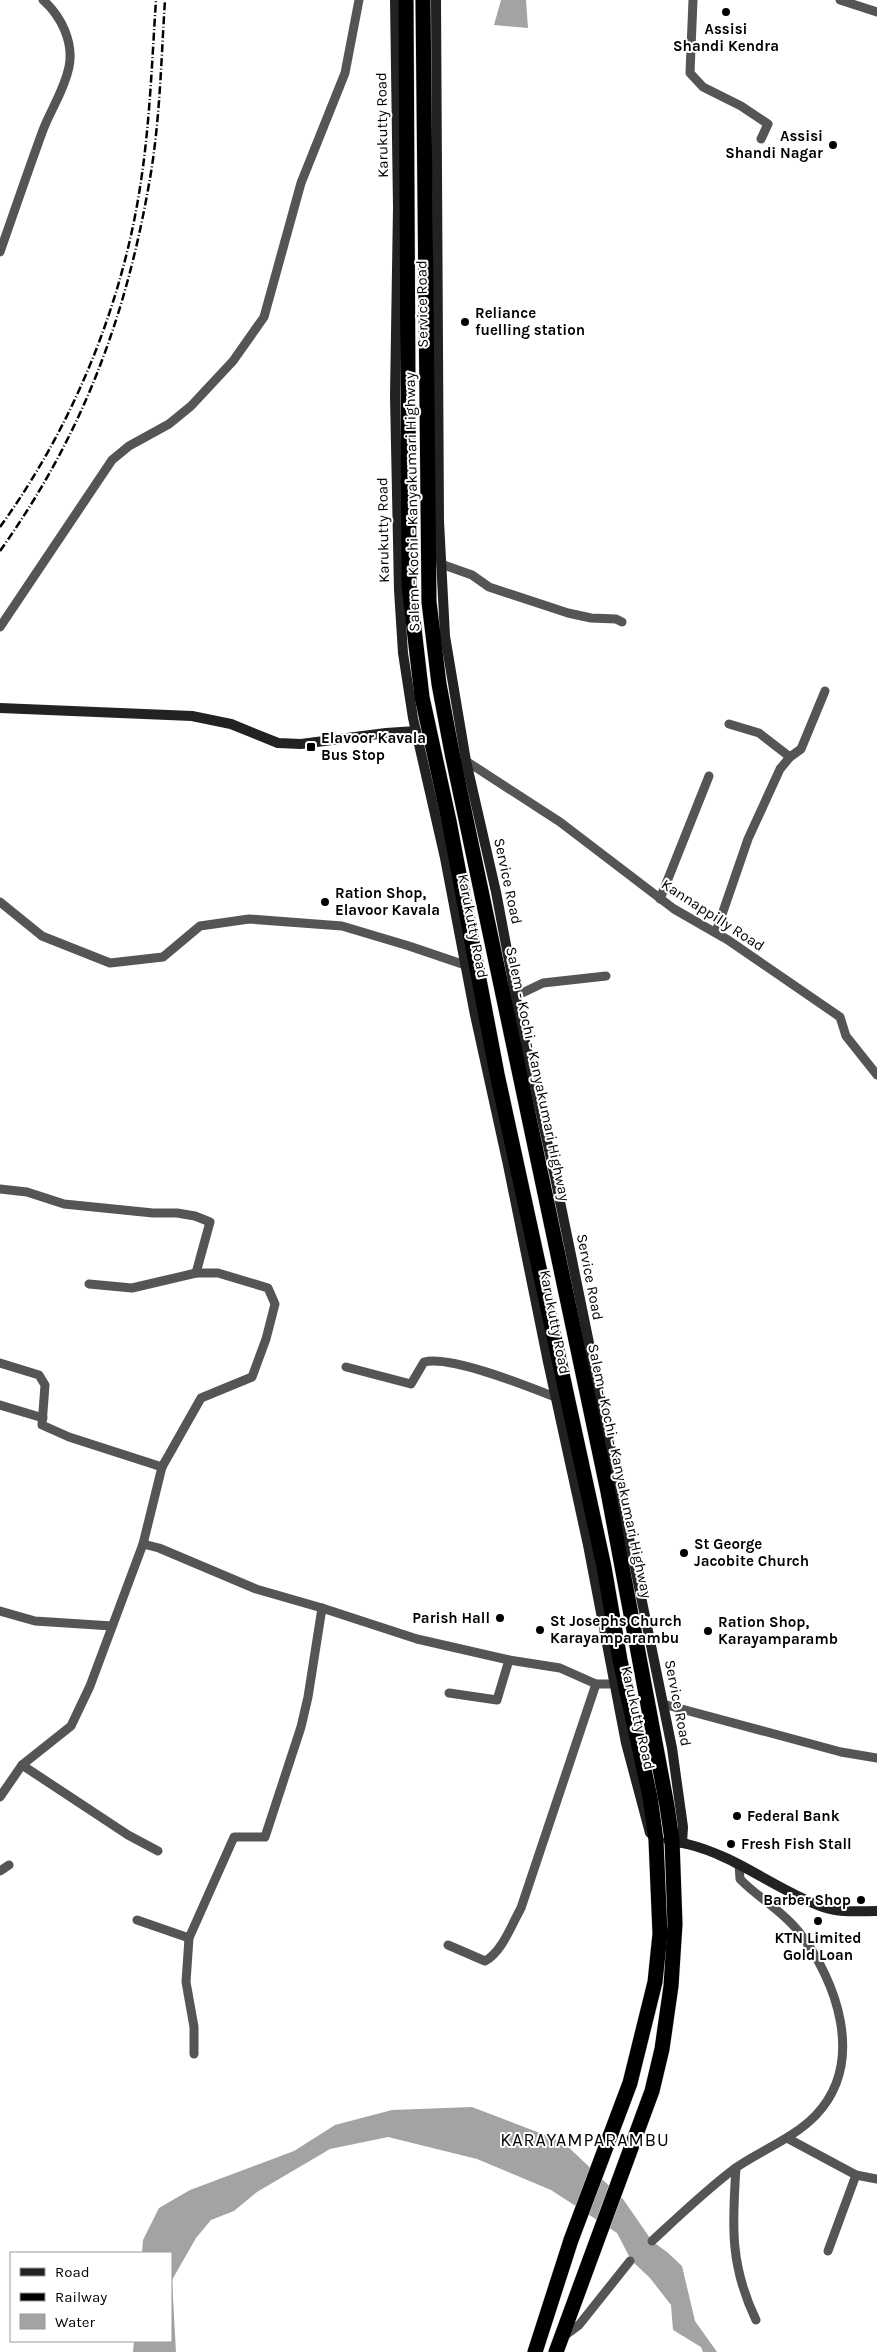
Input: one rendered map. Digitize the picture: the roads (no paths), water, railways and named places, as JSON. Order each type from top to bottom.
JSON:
[{"type":"highway","name":"Salem - Kochi - Kanyakumari Highway","points":[[406,0],[409,585],[423,731],[455,848],[498,1074],[604,1567],[620,1660],[650,1797],[656,1840],[660,1934],[655,1982],[630,2083],[572,2240],[535,2352]]},
{"type":"highway","name":"Salem - Kochi - Kanyakumari Highway","points":[[423,0],[428,602],[439,684],[608,1492],[677,1842],[671,1986],[662,2049],[652,2091],[558,2346]]},
{"type":"highway","points":[[452,752],[466,761]]},
{"type":"street","points":[[0,252],[44,128],[58,103],[69,66],[68,38],[56,11],[43,0]]},
{"type":"street","points":[[0,627],[112,460],[129,446],[169,424],[191,406],[233,361],[264,317],[301,183],[345,73],[359,0]]},
{"type":"street","name":"Karukutty Road","points":[[395,0],[398,207],[394,353],[398,581],[403,653],[423,731],[465,966],[555,1397],[588,1545],[614,1684],[648,1828],[656,1840]]},
{"type":"street","name":"Service Road","points":[[436,0],[439,520],[446,636],[466,761],[496,892],[663,1704],[679,1788],[683,1827],[677,1842]]},
{"type":"street","points":[[693,0],[690,73],[703,87],[741,106],[768,124],[761,139]]},
{"type":"street","points":[[840,0],[877,12]]},
{"type":"street","points":[[441,564],[472,575],[489,587],[568,613],[591,618],[616,619],[622,622]]},
{"type":"street","points":[[716,932],[748,839],[780,769],[790,757],[802,749],[825,691]]},
{"type":"street","points":[[0,708],[192,716],[231,724],[278,743],[301,744],[386,733],[423,731]]},
{"type":"street","points":[[729,724],[758,733],[790,757]]},
{"type":"street","name":"Kannappilly Road","points":[[466,761],[560,822],[674,909],[716,932],[840,1017],[846,1036],[877,1075]]},
{"type":"street","points":[[660,899],[709,776]]},
{"type":"street","points":[[0,902],[42,936],[110,962],[163,957],[200,926],[249,919],[342,926],[409,946],[465,966]]},
{"type":"street","points":[[516,996],[543,983],[606,976]]},
{"type":"street","points":[[0,1189],[27,1192],[64,1204],[154,1214],[177,1213],[195,1216],[210,1222],[196,1273]]},
{"type":"street","points":[[0,1797],[22,1766],[71,1726],[90,1686],[143,1544],[162,1467],[201,1398],[252,1377],[266,1339],[275,1304],[268,1288],[218,1272],[196,1273],[132,1288],[88,1284]]},
{"type":"street","points":[[346,1367],[410,1384],[424,1362],[449,1364],[510,1378],[555,1397]]},
{"type":"street","points":[[0,1363],[39,1376],[45,1385],[42,1425],[69,1437],[162,1467]]},
{"type":"street","points":[[0,1405],[43,1418]]},
{"type":"street","points":[[143,1544],[159,1548],[256,1589],[417,1639],[509,1660],[560,1668],[596,1684],[614,1684]]},
{"type":"street","points":[[194,2054],[194,2027],[186,1982],[189,1938],[234,1837],[265,1837],[301,1727],[308,1697],[322,1608]]},
{"type":"street","points":[[0,1612],[35,1621],[112,1626]]},
{"type":"street","points":[[449,1693],[497,1700],[509,1660]]},
{"type":"street","points":[[448,1945],[485,1961],[490,1959],[521,1908],[596,1684]]},
{"type":"street","points":[[663,1704],[840,1752],[877,1758]]},
{"type":"street","points":[[22,1766],[128,1836],[158,1851]]},
{"type":"street","points":[[656,1840],[677,1842],[706,1849],[824,1907],[837,1910],[877,1911]]},
{"type":"street","points":[[652,2241],[705,2192],[736,2168],[787,2138],[816,2115],[827,2101],[841,2064],[840,2013],[830,1982],[806,1941],[778,1910],[742,1881],[739,1876],[739,1864]]},
{"type":"street","points":[[0,1871],[9,1865]]},
{"type":"street","points":[[137,1920],[189,1938]]},
{"type":"street","points":[[787,2138],[856,2175],[877,2179]]},
{"type":"street","points":[[736,2168],[733,2221],[734,2255],[744,2294],[756,2320]]},
{"type":"street","points":[[828,2251],[856,2175]]},
{"type":"street","points":[[558,2346],[579,2325],[630,2261]]},
{"type":"water","points":[[501,0],[526,0],[528,28],[494,25]]},
{"type":"water","points":[[472,2107],[563,2142],[623,2199],[652,2241],[682,2266],[695,2321],[717,2352],[703,2352],[701,2347],[673,2330],[671,2305],[650,2278],[631,2260],[617,2233],[551,2190],[477,2159],[388,2137],[330,2149],[257,2192],[234,2211],[211,2220],[196,2238],[172,2280],[172,2252],[142,2252],[143,2240],[159,2208],[190,2190],[294,2151],[335,2125],[392,2110]]},
{"type":"water","points":[[172,2280],[176,2352],[133,2352],[134,2342],[172,2342]]},
{"type":"railway","points":[[0,527],[50,448],[72,406],[108,318],[122,273],[133,227],[147,136],[156,0]]},
{"type":"railway","points":[[0,551],[29,508],[54,465],[96,376],[113,330],[139,234],[153,161],[160,92],[165,0]]},
{"type":"place","name":"Assisi Shandi Kendra","points":[[726,12]]},
{"type":"place","name":"Assisi Shandi Nagar","points":[[833,145]]},
{"type":"place","name":"Reliance fuelling station","points":[[465,322]]},
{"type":"place","name":"Elavoor Kavala Bus Stop","points":[[311,747]]},
{"type":"place","name":"Ration Shop, Elavoor Kavala","points":[[325,902]]},
{"type":"place","name":"St George Jacobite Church","points":[[684,1553]]},
{"type":"place","name":"Parish Hall","points":[[500,1618]]},
{"type":"place","name":"St Josephs Church Karayamparambu","points":[[540,1630]]},
{"type":"place","name":"Ration Shop, Karayamparamb","points":[[708,1631]]},
{"type":"place","name":"Federal Bank","points":[[737,1816]]},
{"type":"place","name":"Fresh Fish Stall","points":[[731,1844]]},
{"type":"place","name":"Barber Shop","points":[[861,1900]]},
{"type":"place","name":"KTN Limited Gold Loan","points":[[818,1921]]},
{"type":"district","name":"KARAYAMPARAMBU","points":[[585,2140]]}]
